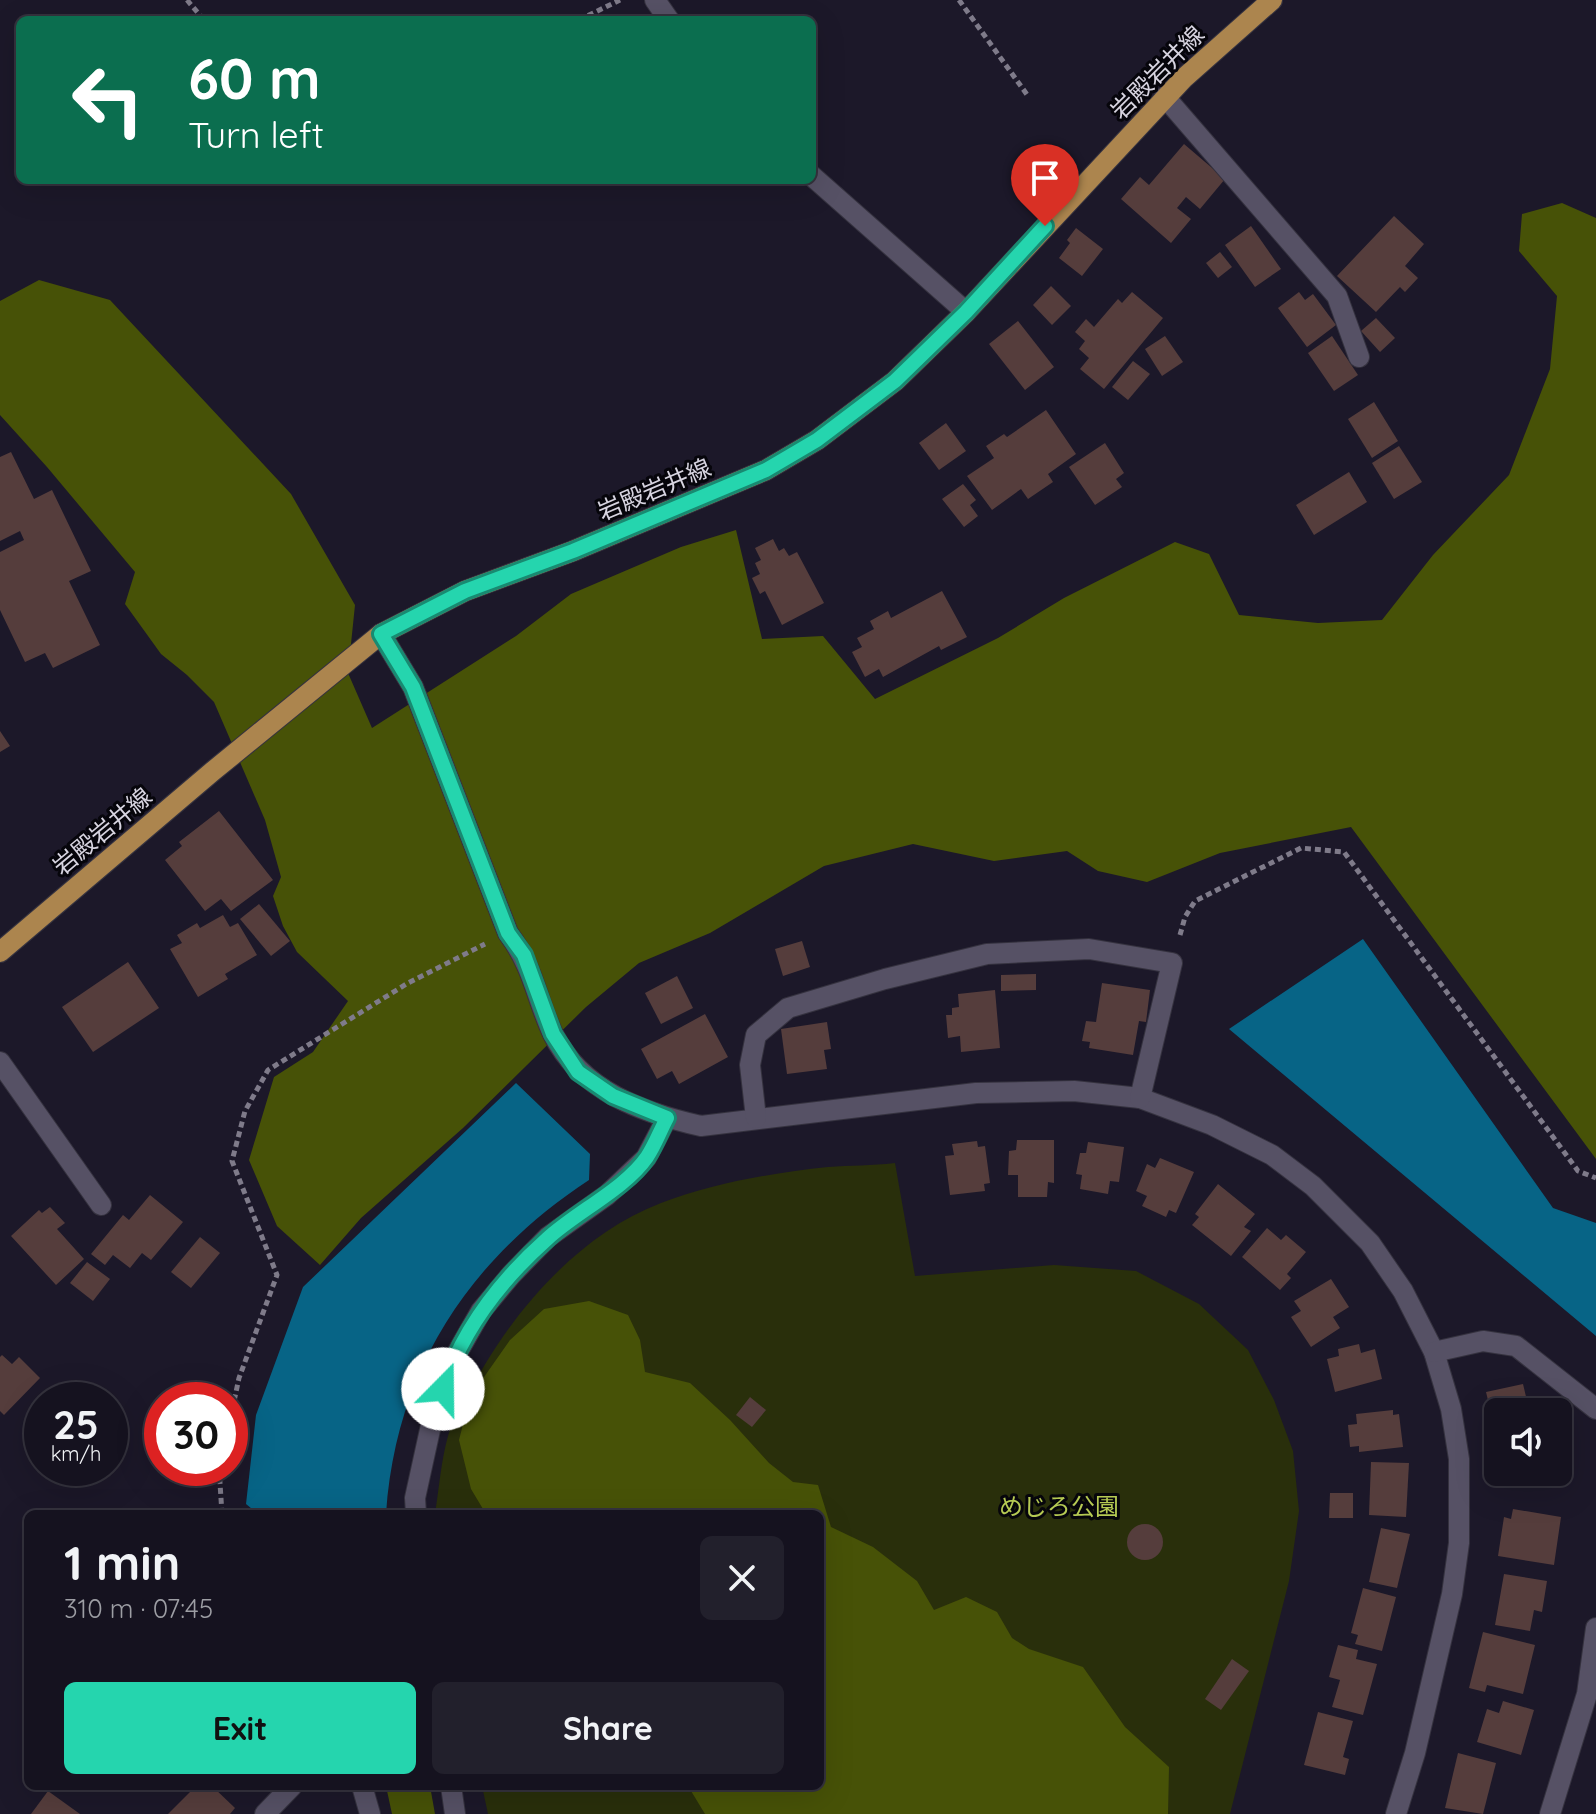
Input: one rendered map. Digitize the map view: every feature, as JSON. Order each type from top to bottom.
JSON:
[{"type":"main road","name":"岩殿岩井線","points":[[0,952],[213,771],[381,634],[465,591],[573,551],[766,470],[817,440],[895,381],[966,312],[1165,97],[1272,0]]},
{"type":"street","points":[[1165,97],[1337,296],[1359,357]]},
{"type":"street","points":[[816,180],[966,312]]},
{"type":"street","points":[[381,634],[413,687],[508,933],[524,955],[553,1034],[578,1072],[613,1096],[667,1118],[701,1126],[976,1093],[1074,1091],[1140,1098],[1212,1125],[1272,1155],[1313,1186],[1370,1243],[1403,1291],[1434,1352],[1451,1409],[1459,1459],[1459,1543],[1452,1594],[1433,1681],[1396,1814]]},
{"type":"street","points":[[756,1118],[750,1065],[756,1035],[788,1008],[885,979],[987,954],[1089,949],[1172,963],[1140,1098]]},
{"type":"street","points":[[0,1062],[101,1205]]},
{"type":"street","points":[[416,1510],[415,1498],[433,1416],[452,1362],[481,1311],[548,1237],[607,1195],[646,1158],[667,1118]]},
{"type":"street","points":[[1434,1352],[1483,1341],[1516,1346],[1596,1409]]},
{"type":"street","points":[[1550,1814],[1587,1694],[1595,1640]]},
{"type":"street","points":[[265,1814],[288,1790]]},
{"type":"street","points":[[363,1790],[370,1814]]},
{"type":"street","points":[[452,1790],[455,1814]]},
{"type":"path","points":[[187,0],[201,16]]},
{"type":"path","points":[[587,16],[620,0]]},
{"type":"path","points":[[959,0],[1028,96]]},
{"type":"path","points":[[1172,963],[1185,917],[1195,901],[1301,848],[1344,852],[1578,1171],[1596,1178]]},
{"type":"path","points":[[238,1382],[277,1275],[232,1161],[245,1111],[268,1070],[408,983],[508,933]]},
{"type":"path","points":[[220,1486],[222,1510]]},
{"type":"green space","points":[[1562,203],[1596,218],[1596,1159],[1351,827],[1220,853],[1147,882],[1098,871],[1067,851],[994,861],[913,844],[824,866],[710,933],[639,963],[586,1007],[463,1128],[361,1218],[320,1265],[277,1226],[249,1160],[274,1077],[313,1052],[348,1001],[297,952],[283,926],[273,896],[281,877],[265,820],[214,702],[161,654],[125,604],[135,572],[0,415],[0,301],[39,280],[110,300],[291,494],[355,605],[348,673],[372,728],[516,636],[571,594],[681,547],[736,530],[762,639],[823,636],[875,699],[998,638],[1064,598],[1175,542],[1209,554],[1239,615],[1318,623],[1382,620],[1433,555],[1509,475],[1550,369],[1557,296],[1519,251],[1522,214]]},
{"type":"green space","name":"めじろ公園","points":[[895,1163],[915,1276],[1054,1265],[1136,1271],[1199,1304],[1248,1350],[1274,1400],[1293,1451],[1299,1511],[1289,1581],[1230,1814],[488,1814],[483,1790],[824,1790],[824,1510],[436,1510],[448,1436],[480,1372],[521,1312],[571,1259],[599,1237],[661,1203],[722,1184],[807,1169]]},
{"type":"green space","points":[[589,1301],[628,1315],[640,1340],[645,1372],[690,1383],[730,1420],[769,1463],[793,1482],[818,1485],[831,1527],[873,1547],[917,1581],[934,1610],[966,1597],[997,1612],[1012,1638],[1029,1649],[1083,1667],[1125,1727],[1169,1767],[1168,1814],[705,1814],[690,1790],[824,1790],[824,1510],[484,1510],[471,1489],[459,1440],[470,1397],[510,1340],[544,1309]]},
{"type":"green space","points":[[387,1790],[431,1790],[435,1814],[392,1814]]},
{"type":"water","points":[[1363,939],[1553,1208],[1596,1223],[1596,1336],[1229,1029]]},
{"type":"water","points":[[516,1083],[590,1154],[589,1180],[546,1211],[508,1245],[475,1282],[446,1322],[423,1365],[405,1412],[393,1461],[387,1510],[253,1510],[246,1504],[256,1415],[303,1287]]},
{"type":"building","points":[[1184,144],[1225,179],[1200,209],[1186,197],[1177,208],[1191,219],[1171,243],[1121,199],[1140,177],[1149,185]]},
{"type":"building","points":[[1394,216],[1424,244],[1405,266],[1418,278],[1405,292],[1400,287],[1376,312],[1337,276]]},
{"type":"building","points":[[1251,226],[1281,269],[1255,287],[1225,245]]},
{"type":"building","points":[[1076,228],[1103,249],[1082,276],[1059,258]]},
{"type":"building","points":[[1220,252],[1232,267],[1218,278],[1206,263]]},
{"type":"building","points":[[1051,286],[1071,306],[1052,325],[1033,305]]},
{"type":"building","points":[[1132,292],[1163,318],[1104,389],[1080,369],[1089,358],[1079,349],[1085,341],[1075,332],[1086,319],[1094,327],[1118,299],[1122,303]]},
{"type":"building","points":[[1299,292],[1305,300],[1313,294],[1336,325],[1307,347],[1278,308]]},
{"type":"building","points":[[1376,318],[1395,338],[1380,352],[1361,331]]},
{"type":"building","points":[[1018,321],[1054,367],[1025,390],[989,344]]},
{"type":"building","points":[[1165,336],[1183,362],[1162,376],[1145,349]]},
{"type":"building","points":[[1332,336],[1358,375],[1334,391],[1308,353]]},
{"type":"building","points":[[1133,361],[1150,374],[1128,400],[1112,387]]},
{"type":"building","points":[[1374,402],[1398,441],[1372,458],[1348,419]]},
{"type":"building","points":[[1046,410],[1076,454],[1048,474],[1053,482],[1028,499],[1021,489],[992,510],[967,476],[994,458],[986,446],[1004,434],[1007,437]]},
{"type":"building","points":[[946,423],[966,451],[939,470],[919,443]]},
{"type":"building","points":[[1105,443],[1124,473],[1116,479],[1122,487],[1095,505],[1069,467]]},
{"type":"building","points":[[1399,446],[1422,482],[1394,499],[1372,463]]},
{"type":"building","points":[[11,452],[34,499],[52,490],[91,571],[69,581],[100,645],[53,668],[45,653],[25,662],[0,610],[0,552],[24,540],[20,531],[0,541],[0,457]]},
{"type":"building","points":[[1349,472],[1367,502],[1314,535],[1296,505]]},
{"type":"building","points":[[963,484],[976,500],[970,505],[978,516],[964,527],[942,499]]},
{"type":"building","points":[[773,539],[779,551],[784,548],[789,556],[797,552],[824,603],[782,625],[765,591],[760,594],[752,578],[760,574],[755,563],[761,560],[755,548]]},
{"type":"building","points":[[942,591],[967,637],[941,650],[939,646],[883,677],[879,669],[865,677],[852,652],[862,647],[857,638],[874,629],[870,621],[888,611],[891,618]]},
{"type":"building","points":[[0,731],[10,746],[0,752]]},
{"type":"building","points":[[219,811],[273,880],[231,911],[221,899],[205,911],[165,860],[182,846],[179,842]]},
{"type":"building","points":[[259,904],[290,941],[271,956],[240,919]]},
{"type":"building","points":[[223,915],[230,927],[238,923],[257,955],[225,974],[228,979],[198,997],[170,949],[182,943],[177,935],[197,923],[200,928]]},
{"type":"building","points":[[802,941],[810,967],[783,976],[775,949]]},
{"type":"building","points":[[128,962],[159,1008],[93,1052],[62,1007]]},
{"type":"building","points":[[1036,974],[1036,990],[1001,991],[1001,975]]},
{"type":"building","points":[[677,976],[693,1008],[661,1024],[645,993]]},
{"type":"building","points":[[1102,983],[1150,990],[1146,1022],[1139,1021],[1133,1055],[1089,1048],[1090,1042],[1082,1041],[1086,1021],[1096,1022]]},
{"type":"building","points":[[995,990],[1000,1048],[961,1052],[960,1036],[948,1038],[946,1015],[952,1015],[952,1008],[959,1007],[958,994]]},
{"type":"building","points":[[705,1014],[728,1057],[679,1084],[672,1071],[657,1079],[641,1049]]},
{"type":"building","points":[[827,1022],[831,1049],[824,1050],[827,1069],[787,1074],[781,1029]]},
{"type":"building","points":[[1017,1140],[1054,1140],[1054,1183],[1048,1182],[1047,1197],[1018,1197],[1018,1175],[1008,1175],[1009,1151],[1016,1150]]},
{"type":"building","points":[[977,1141],[978,1147],[985,1146],[990,1183],[984,1184],[985,1191],[950,1195],[945,1156],[954,1155],[952,1144]]},
{"type":"building","points":[[1088,1142],[1124,1147],[1119,1182],[1110,1181],[1108,1194],[1080,1189],[1082,1175],[1076,1174],[1080,1153],[1086,1153]]},
{"type":"building","points":[[1160,1158],[1194,1172],[1176,1213],[1169,1210],[1166,1217],[1142,1206],[1147,1196],[1136,1191],[1147,1164],[1155,1168]]},
{"type":"building","points":[[1218,1184],[1255,1214],[1244,1227],[1251,1231],[1231,1256],[1192,1225],[1199,1217],[1195,1214]]},
{"type":"building","points":[[150,1195],[183,1222],[151,1260],[142,1253],[130,1268],[113,1255],[105,1265],[91,1254],[123,1215],[129,1220]]},
{"type":"building","points":[[50,1207],[65,1223],[57,1229],[84,1259],[56,1285],[11,1236],[39,1210],[42,1213]]},
{"type":"building","points":[[1267,1228],[1281,1240],[1286,1235],[1306,1252],[1287,1274],[1291,1278],[1280,1290],[1242,1257]]},
{"type":"building","points":[[200,1237],[220,1253],[191,1288],[171,1272]]},
{"type":"building","points":[[87,1262],[110,1279],[93,1301],[70,1283]]},
{"type":"building","points":[[1331,1279],[1349,1307],[1333,1317],[1340,1328],[1311,1347],[1291,1317],[1301,1311],[1294,1301]]},
{"type":"building","points":[[1359,1344],[1361,1353],[1375,1349],[1382,1379],[1335,1392],[1327,1359],[1339,1356],[1338,1349]]},
{"type":"building","points":[[2,1355],[12,1364],[19,1357],[40,1378],[36,1382],[24,1382],[24,1394],[4,1415],[0,1411]]},
{"type":"building","points":[[1523,1384],[1526,1398],[1487,1398],[1486,1392]]},
{"type":"building","points":[[750,1397],[766,1410],[752,1427],[736,1415]]},
{"type":"building","points":[[1393,1410],[1393,1415],[1399,1414],[1403,1447],[1359,1452],[1359,1446],[1350,1447],[1348,1425],[1357,1424],[1356,1414]]},
{"type":"building","points":[[1371,1462],[1409,1463],[1406,1517],[1369,1515]]},
{"type":"building","points":[[1330,1493],[1353,1493],[1353,1518],[1329,1518]]},
{"type":"building","points":[[1513,1509],[1561,1517],[1554,1565],[1498,1556],[1504,1517],[1511,1519]]},
{"type":"building","points":[[1145,1524],[1158,1529],[1163,1542],[1158,1555],[1145,1560],[1132,1555],[1127,1542],[1132,1529]]},
{"type":"building","points":[[1381,1528],[1410,1534],[1397,1588],[1369,1582]]},
{"type":"building","points":[[1504,1574],[1547,1581],[1542,1612],[1534,1610],[1530,1631],[1495,1625]]},
{"type":"building","points":[[1363,1588],[1396,1597],[1382,1651],[1355,1644],[1358,1635],[1351,1633]]},
{"type":"building","points":[[1483,1632],[1535,1645],[1523,1694],[1487,1685],[1485,1692],[1469,1688]]},
{"type":"building","points":[[1338,1645],[1358,1650],[1356,1659],[1377,1664],[1363,1715],[1332,1707],[1340,1680],[1329,1677]]},
{"type":"building","points":[[1232,1659],[1249,1671],[1221,1710],[1205,1699]]},
{"type":"building","points":[[1503,1701],[1534,1710],[1521,1755],[1477,1742],[1487,1709],[1499,1713]]},
{"type":"building","points":[[1318,1712],[1353,1721],[1343,1757],[1349,1759],[1345,1775],[1304,1765]]},
{"type":"building","points":[[1458,1753],[1496,1763],[1483,1814],[1445,1808]]},
{"type":"building","points":[[192,1790],[216,1790],[235,1808],[230,1814],[168,1814]]},
{"type":"building","points":[[48,1791],[80,1814],[31,1814]]},
{"type":"route","points":[[443,1389],[452,1362],[481,1311],[548,1237],[607,1195],[646,1158],[667,1118],[613,1096],[595,1085],[578,1072],[565,1055],[553,1034],[524,955],[508,933],[413,687],[381,634],[465,591],[573,551],[766,470],[817,440],[895,381],[966,312],[1045,226]]}]
